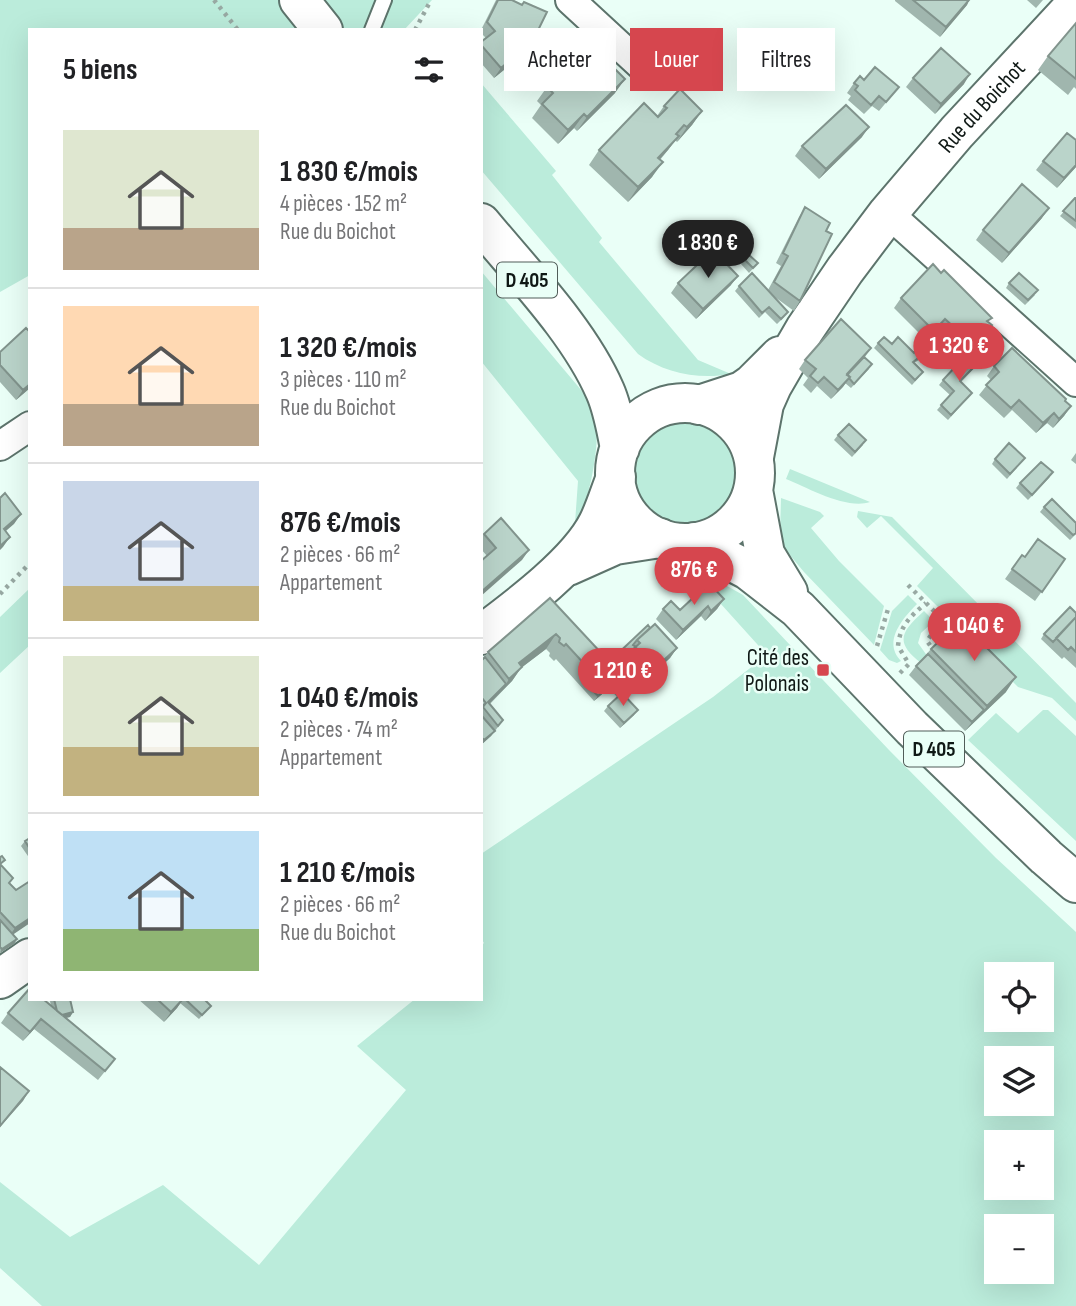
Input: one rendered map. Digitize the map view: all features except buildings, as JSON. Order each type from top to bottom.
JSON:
[{"type":"main road","points":[[299,0],[321,28]]},
{"type":"main road","name":"Rue du Boichot","points":[[754,473],[764,404],[805,329],[888,213],[1023,59],[1076,4]]},
{"type":"main road","name":"D 405","points":[[483,225],[574,337],[605,390],[611,406],[618,463]]},
{"type":"main road","name":"Rue du Boichot","points":[[689,404],[742,391],[805,329]]},
{"type":"main road","name":"D 405","points":[[574,337],[628,381],[652,394],[689,404]]},
{"type":"main road","points":[[483,633],[560,570],[588,539],[598,524],[631,429],[648,414],[657,409],[689,404],[718,411],[734,423],[747,438],[754,473],[750,501],[736,521],[717,536],[615,545],[560,570]]},
{"type":"main road","points":[[618,463],[626,510],[641,527],[677,540]]},
{"type":"main road","name":"D 405","points":[[754,473],[765,554],[798,609]]},
{"type":"main road","name":"D 405","points":[[677,540],[748,570],[798,609],[912,728],[1076,883]]},
{"type":"main road","points":[[0,979],[28,959]]},
{"type":"street","points":[[570,0],[630,55]]},
{"type":"street","points":[[888,213],[1076,382]]},
{"type":"street","points":[[0,446],[28,427]]},
{"type":"lane","points":[[373,28],[384,0]]},
{"type":"path","points":[[214,0],[236,28]]},
{"type":"path","points":[[416,28],[431,0]]},
{"type":"path","points":[[0,594],[28,565]]},
{"type":"path","points":[[908,585],[942,619],[927,641],[934,651]]},
{"type":"path","points":[[897,676],[909,664],[898,646],[901,629],[926,603]]},
{"type":"path","points":[[875,654],[888,609]]},
{"type":"green space","points":[[0,0],[432,0],[406,28],[28,28],[28,276],[0,292]]},
{"type":"green space","points":[[483,85],[556,171],[552,175],[602,238],[599,242],[698,360],[731,374],[707,376],[682,373],[659,366],[638,354],[483,172]]},
{"type":"green space","points":[[483,273],[587,397],[596,422],[595,459],[585,504],[575,523],[578,481],[483,363]]},
{"type":"green space","points":[[686,417],[708,422],[726,434],[738,452],[743,474],[738,496],[726,514],[708,526],[686,531],[664,526],[646,514],[634,496],[629,474],[634,452],[646,434],[664,422]]},
{"type":"green space","points":[[790,469],[870,502],[861,504],[839,501],[816,492],[786,479]]},
{"type":"green space","points":[[781,498],[820,512],[824,516],[811,528],[839,561],[884,606],[874,645],[784,548],[780,535]]},
{"type":"green space","points":[[858,511],[892,517],[1076,703],[1076,721],[1052,698],[1018,687],[917,586],[933,568],[881,516],[867,528],[857,517]]},
{"type":"green space","points":[[666,569],[720,582],[743,595],[889,750],[996,858],[1076,932],[1076,1306],[42,1306],[0,1268],[0,1182],[70,1237],[163,1185],[259,1265],[406,1090],[357,1046],[413,1001],[483,1001],[483,853],[713,697],[767,655],[711,593],[693,580],[660,570]]},
{"type":"green space","points":[[28,590],[28,647],[0,673],[0,617]]},
{"type":"green space","points":[[908,595],[917,604],[901,623],[894,638],[896,654],[901,661],[897,663],[889,660],[880,650],[892,611]]},
{"type":"green space","points":[[924,611],[934,621],[921,633],[918,643],[928,657],[921,663],[907,649],[904,637],[910,625]]},
{"type":"green space","points":[[1043,710],[1048,710],[1076,736],[1076,841],[968,740],[996,713],[1018,733]]},
{"type":"place","name":"Cité des Polonais","points":[[823,670]]}]
